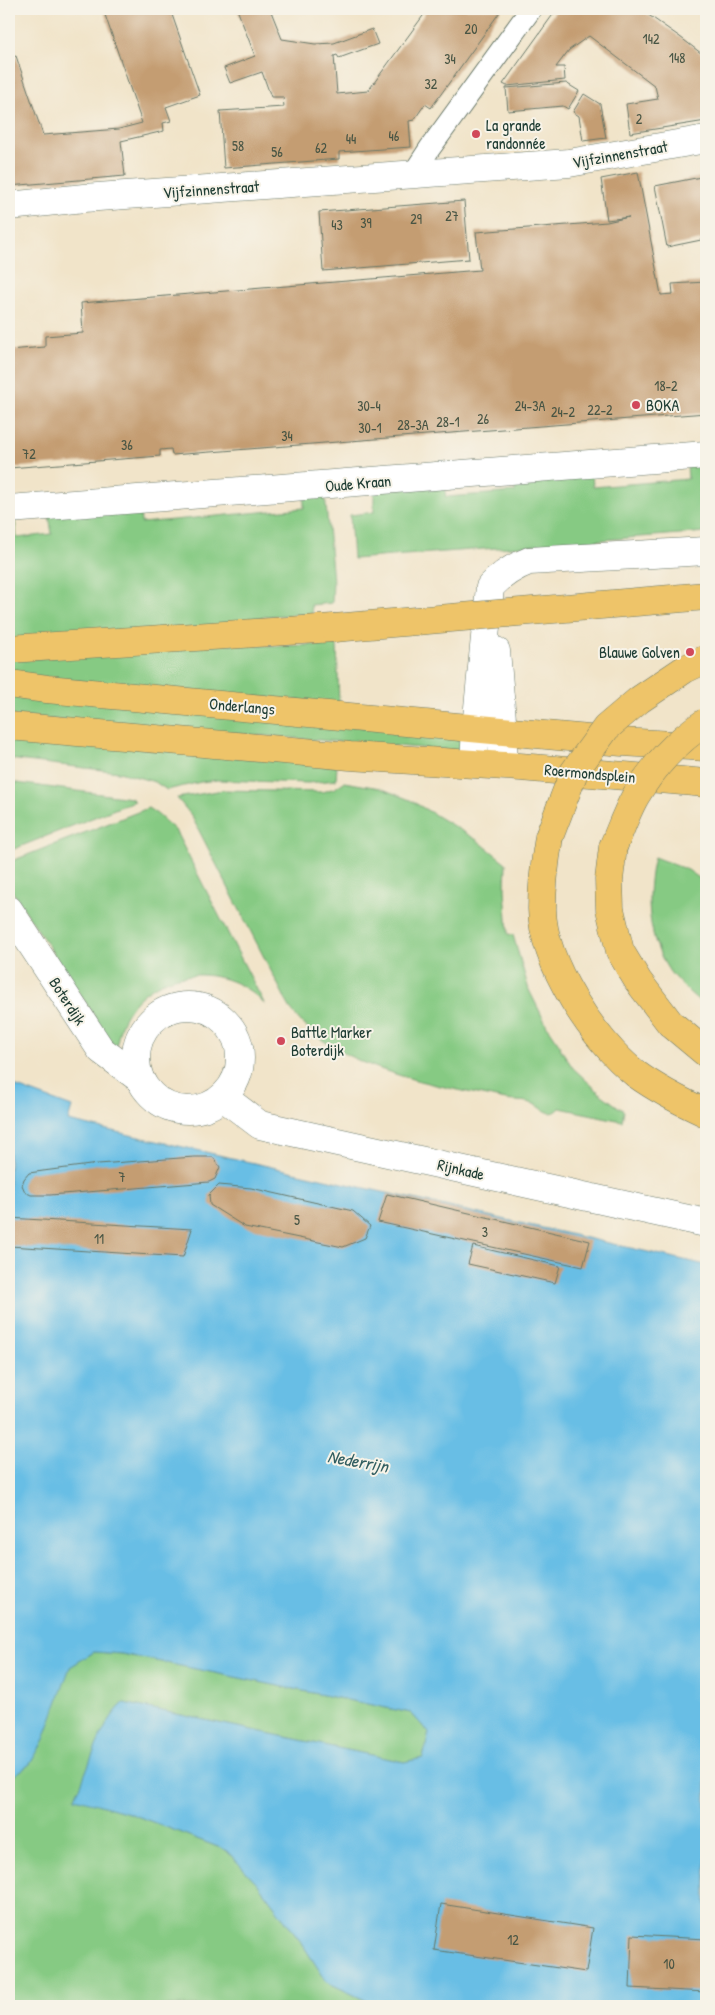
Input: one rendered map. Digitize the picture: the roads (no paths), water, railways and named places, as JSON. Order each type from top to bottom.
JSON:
[{"type":"main road","points":[[9,649],[334,628],[706,596]]},
{"type":"main road","points":[[706,658],[685,669],[639,700],[606,728],[574,772],[549,837],[543,873],[542,907],[547,939],[555,964],[576,1005],[601,1039],[636,1073],[677,1100],[706,1113]]},
{"type":"main road","name":"Onderlangs","points":[[9,684],[476,728]]},
{"type":"main road","points":[[706,722],[691,731],[675,746],[649,776],[634,798],[613,847],[609,880],[610,901],[620,951],[638,981],[670,1023],[706,1053]]},
{"type":"main road","points":[[9,726],[350,756],[474,763]]},
{"type":"main road","points":[[476,728],[706,747]]},
{"type":"main road","name":"Roermondsplein","points":[[474,763],[706,783]]},
{"type":"street","points":[[413,174],[531,9]]},
{"type":"street","name":"Vijfzinnenstraat","points":[[9,206],[84,198],[569,163],[706,139]]},
{"type":"street","name":"Oude Kraan","points":[[9,509],[706,455]]},
{"type":"street","points":[[474,763],[490,587],[499,577],[514,567],[529,561],[706,551]]},
{"type":"street","points":[[490,587],[503,731],[503,766]]},
{"type":"street","name":"Boterdijk","points":[[9,910],[101,1050],[140,1079]]},
{"type":"street","points":[[188,1006],[206,1009],[221,1018],[233,1031],[240,1048],[240,1066],[234,1083],[223,1097],[209,1106],[193,1110],[176,1109],[161,1103],[148,1093],[140,1079],[136,1063],[137,1047],[143,1031],[154,1018],[170,1009],[188,1006]]},
{"type":"street","name":"Rijnkade","points":[[223,1097],[260,1125],[706,1223]]},
{"type":"water","name":"Nederrijn","points":[[9,1084],[72,1107],[68,1121],[706,1265],[706,2006],[404,2006],[369,2002],[327,1982],[297,1936],[257,1883],[226,1850],[129,1813],[75,1798],[108,1722],[124,1703],[404,1762],[423,1758],[429,1733],[411,1713],[122,1654],[94,1652],[70,1667],[43,1742],[30,1764],[9,1779]]},
{"type":"place","name":"La grande randonnée","points":[[476,134]]},
{"type":"place","name":"BOKA","points":[[636,405]]},
{"type":"place","name":"Blauwe Golven","points":[[690,652]]},
{"type":"place","name":"Battle Marker Boterdijk","points":[[281,1041]]}]
